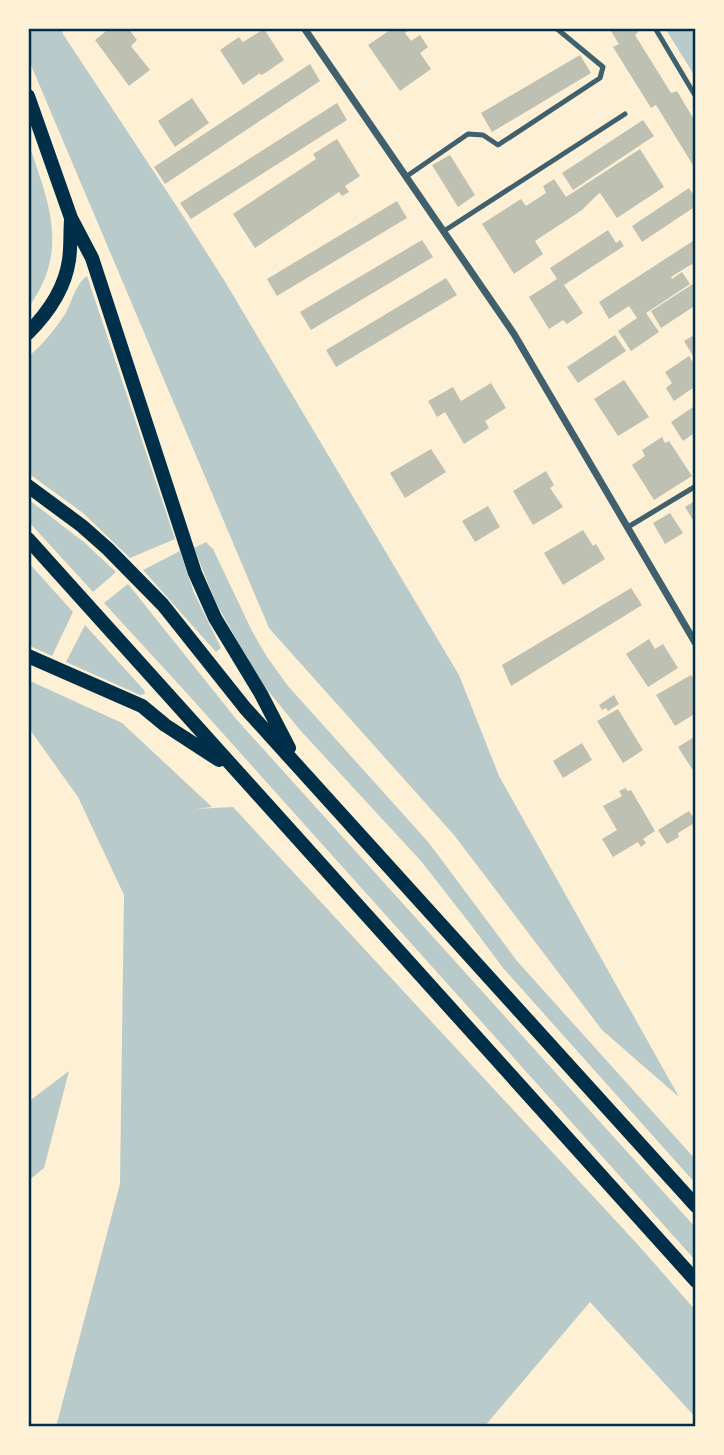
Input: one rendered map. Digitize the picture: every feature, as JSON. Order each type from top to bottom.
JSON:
[{"type":"main road","points":[[28,96],[71,218],[92,258],[195,573],[215,618],[261,694],[298,765]]},
{"type":"main road","points":[[28,333],[41,320],[64,281],[69,261],[71,218]]},
{"type":"main road","points":[[28,486],[91,534],[163,605],[245,708],[696,1206]]},
{"type":"main road","points":[[28,539],[696,1281]]},
{"type":"main road","points":[[28,656],[142,706],[165,725],[237,772]]},
{"type":"street","points":[[304,28],[514,334],[696,644]]},
{"type":"lane","points":[[407,177],[468,134],[483,135],[498,145],[600,78],[603,67],[556,28]]},
{"type":"lane","points":[[655,28],[696,96]]},
{"type":"lane","points":[[444,231],[625,114]]},
{"type":"lane","points":[[628,527],[696,486]]},
{"type":"shaded area","points":[[28,28],[61,28],[224,280],[459,675],[499,776],[679,1097],[602,1030],[454,835],[269,628],[28,58]]},
{"type":"shaded area","points":[[665,28],[696,28],[696,78]]},
{"type":"shaded area","points":[[28,141],[48,205],[52,245],[49,266],[28,308]]},
{"type":"shaded area","points":[[87,276],[175,539],[130,558],[83,513],[28,473],[28,357],[57,326],[80,283]]},
{"type":"shaded area","points":[[28,499],[85,543],[116,572],[93,592],[28,521]]},
{"type":"shaded area","points":[[206,542],[213,549],[252,631],[288,686],[429,843],[517,961],[696,1160],[696,1184],[503,968],[421,861],[300,730],[260,681],[216,603],[194,548]]},
{"type":"shaded area","points":[[180,551],[194,593],[221,648],[216,652],[143,570]]},
{"type":"shaded area","points":[[28,562],[73,612],[52,656],[28,645]]},
{"type":"shaded area","points":[[128,584],[237,720],[696,1228],[696,1261],[104,603]]},
{"type":"shaded area","points":[[85,625],[145,694],[140,695],[66,662]]},
{"type":"shaded area","points":[[28,680],[122,723],[212,807],[195,809],[233,807],[640,1247],[696,1311],[696,1418],[590,1302],[484,1427],[56,1427],[120,1184],[124,895],[78,797],[28,727]]},
{"type":"shaded area","points":[[69,1071],[44,1168],[28,1181],[28,1102]]},
{"type":"building","points":[[110,28],[128,28],[137,40],[131,46],[150,70],[129,86],[95,40]]},
{"type":"building","points":[[393,28],[412,28],[405,33],[411,41],[420,35],[428,47],[420,53],[431,69],[400,91],[368,45]]},
{"type":"building","points":[[609,28],[640,30],[635,35],[671,93],[677,91],[696,123],[696,170],[656,105],[651,108],[613,47],[619,44]]},
{"type":"building","points":[[264,29],[284,60],[243,85],[220,50],[239,37],[243,42]]},
{"type":"building","points":[[580,55],[591,73],[492,132],[481,113]]},
{"type":"building","points":[[310,64],[320,81],[165,184],[154,167]]},
{"type":"building","points":[[192,98],[209,123],[175,147],[158,121]]},
{"type":"building","points":[[337,103],[347,120],[191,219],[180,203]]},
{"type":"building","points":[[643,120],[654,136],[573,190],[562,173]]},
{"type":"building","points":[[337,139],[360,176],[345,186],[349,192],[342,196],[339,192],[255,248],[233,214],[316,159],[313,154]]},
{"type":"building","points":[[640,149],[664,187],[617,218],[600,193],[582,210],[535,241],[543,254],[514,274],[482,224],[521,199],[526,206],[546,193],[543,186],[554,179],[566,197]]},
{"type":"building","points":[[450,155],[475,195],[458,207],[432,165]]},
{"type":"building","points":[[689,188],[696,199],[696,206],[642,242],[632,226]]},
{"type":"building","points":[[397,201],[407,218],[277,296],[267,279]]},
{"type":"building","points":[[608,230],[616,243],[620,240],[624,246],[564,285],[583,313],[567,324],[563,320],[549,329],[529,297],[557,279],[550,268]]},
{"type":"building","points":[[696,239],[696,270],[692,264],[671,277],[672,279],[682,272],[690,284],[646,313],[659,332],[631,351],[618,331],[637,318],[629,306],[609,319],[599,302]]},
{"type":"building","points":[[422,240],[433,257],[311,330],[300,312]]},
{"type":"building","points":[[446,278],[457,295],[336,367],[326,350]]},
{"type":"building","points":[[696,282],[696,305],[661,328],[651,311]]},
{"type":"building","points":[[696,334],[696,361],[684,341]]},
{"type":"building","points":[[615,335],[626,351],[578,383],[567,367]]},
{"type":"building","points":[[689,356],[696,367],[696,386],[674,401],[666,388],[672,383],[665,372]]},
{"type":"building","points":[[624,380],[649,417],[618,436],[594,399]]},
{"type":"building","points":[[491,383],[506,408],[485,421],[489,428],[464,444],[445,412],[437,417],[428,401],[453,387],[461,401]]},
{"type":"building","points":[[696,405],[696,432],[683,441],[671,422]]},
{"type":"building","points":[[662,437],[665,443],[669,441],[692,476],[654,500],[632,465],[645,456],[642,450]]},
{"type":"building","points":[[431,449],[446,472],[405,498],[390,473]]},
{"type":"building","points":[[546,471],[554,485],[550,488],[563,507],[533,525],[513,491]]},
{"type":"building","points":[[696,500],[696,525],[685,507]]},
{"type":"building","points":[[488,506],[500,527],[475,542],[462,521]]},
{"type":"building","points":[[670,513],[683,533],[665,544],[653,523]]},
{"type":"building","points":[[583,530],[605,559],[563,585],[544,553]]},
{"type":"building","points":[[631,588],[642,605],[511,686],[502,665]]},
{"type":"building","points":[[649,639],[655,649],[663,644],[678,668],[648,687],[626,654]]},
{"type":"building","points":[[691,675],[696,683],[696,713],[675,726],[656,695]]},
{"type":"building","points":[[614,695],[619,704],[608,711],[606,708],[602,710],[599,705]]},
{"type":"building","points":[[618,709],[643,750],[623,763],[597,721]]},
{"type":"building","points":[[696,736],[696,775],[678,747]]},
{"type":"building","points":[[582,743],[592,760],[563,778],[553,761]]},
{"type":"building","points":[[625,788],[631,790],[655,831],[643,839],[646,843],[641,847],[638,842],[613,857],[602,839],[617,830],[603,806],[622,796],[619,791]]},
{"type":"building","points":[[689,811],[696,822],[678,833],[679,837],[667,844],[658,830]]}]
